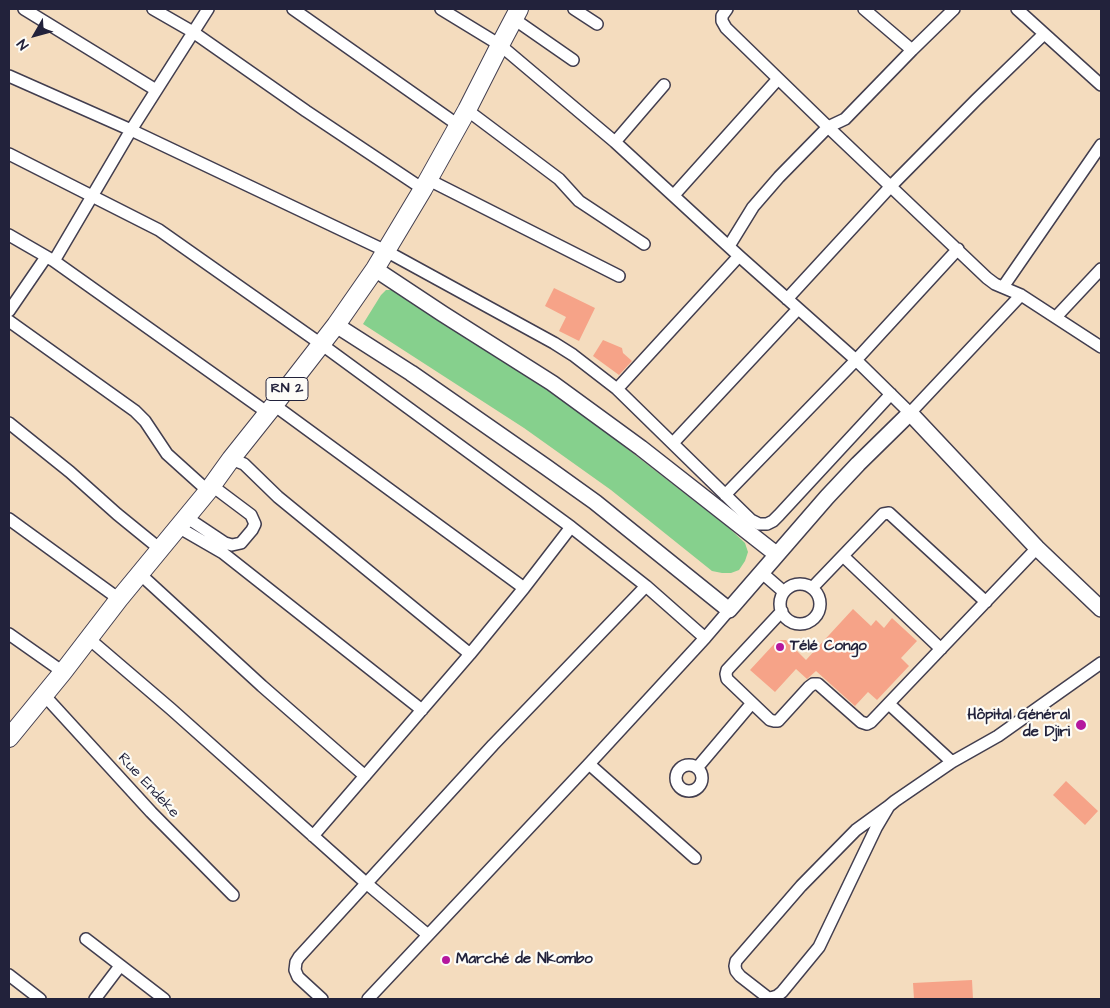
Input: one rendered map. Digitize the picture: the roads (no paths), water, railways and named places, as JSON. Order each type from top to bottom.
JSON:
[{"type":"highway","name":"RN 2","points":[[11,731],[63,672],[336,325],[375,268],[426,184],[517,14]]},
{"type":"main road","points":[[375,268],[443,314],[552,383],[641,448],[776,554]]},
{"type":"main road","points":[[336,325],[410,373],[595,502],[729,610],[776,554],[858,464],[910,413],[1037,548],[1101,609]]},
{"type":"street","points":[[24,9],[156,90]]},
{"type":"street","points":[[153,9],[193,32],[306,110],[426,184],[619,276]]},
{"type":"street","points":[[9,311],[50,259],[92,196],[131,130],[208,9]]},
{"type":"street","points":[[293,9],[559,179],[579,201],[644,244]]},
{"type":"street","points":[[441,9],[500,45],[615,142],[856,360],[910,413],[1021,295]]},
{"type":"street","points":[[574,9],[597,24]]},
{"type":"street","points":[[727,9],[722,16],[723,24],[778,79],[987,278],[995,284],[1021,295],[1101,347]]},
{"type":"street","points":[[864,9],[912,50]]},
{"type":"street","points":[[729,246],[753,207],[779,177],[828,127],[845,120],[954,9]]},
{"type":"street","points":[[1017,9],[1101,85]]},
{"type":"street","points":[[517,14],[573,60]]},
{"type":"street","points":[[787,299],[891,186],[1044,34]]},
{"type":"street","points":[[9,76],[131,130],[386,250],[554,343],[617,390],[755,523],[763,525],[773,521],[891,394]]},
{"type":"street","points":[[674,195],[778,79]]},
{"type":"street","points":[[615,142],[664,85]]},
{"type":"street","points":[[1003,287],[1101,145]]},
{"type":"street","points":[[9,154],[159,230],[321,344],[572,527],[646,586],[704,638]]},
{"type":"street","points":[[9,234],[50,259],[271,409],[524,588]]},
{"type":"street","points":[[725,494],[856,360],[958,249]]},
{"type":"street","points":[[617,390],[739,256]]},
{"type":"street","points":[[1056,317],[1101,268]]},
{"type":"street","points":[[673,443],[798,309]]},
{"type":"street","points":[[9,321],[135,411],[145,421],[167,454],[209,488],[251,515],[255,524],[241,543],[232,545],[225,544],[182,522]]},
{"type":"street","points":[[9,423],[160,549]]},
{"type":"street","points":[[231,459],[244,464],[278,497],[470,654]]},
{"type":"street","points":[[812,588],[882,514],[889,513],[986,602]]},
{"type":"street","points":[[9,519],[119,599]]},
{"type":"street","points":[[182,522],[422,710]]},
{"type":"street","points":[[313,836],[470,654],[572,527]]},
{"type":"street","points":[[782,612],[727,670],[727,679],[774,722],[809,687],[818,684],[861,722],[867,724],[889,704],[1037,548]]},
{"type":"street","points":[[843,556],[941,649]]},
{"type":"street","points":[[761,572],[784,592]]},
{"type":"street","points":[[140,574],[262,686],[365,776]]},
{"type":"street","points":[[800,584],[812,588],[819,597],[820,602],[815,618],[805,624],[794,623],[784,616],[780,602],[788,588],[800,584]]},
{"type":"street","points":[[322,999],[298,977],[295,970],[299,957],[493,745],[646,586]]},
{"type":"street","points":[[368,999],[589,764],[729,610]]},
{"type":"street","points":[[9,634],[63,672]]},
{"type":"street","points":[[88,638],[186,722],[366,883],[428,935]]},
{"type":"street","points":[[889,806],[876,828],[819,947],[782,992],[771,998],[767,997],[740,976],[736,971],[736,961],[792,896],[856,830],[895,801],[952,762],[998,736],[1101,663]]},
{"type":"street","name":"Rue Endeke","points":[[44,694],[151,812],[233,895]]},
{"type":"street","points":[[697,768],[752,703]]},
{"type":"street","points":[[889,704],[952,762]]},
{"type":"street","points":[[589,764],[695,858]]},
{"type":"street","points":[[86,939],[164,999]]},
{"type":"street","points":[[95,999],[120,966]]},
{"type":"street","points":[[9,975],[40,999]]},
{"type":"place","name":"Télé Congo","points":[[780,647]]},
{"type":"place","name":"Hôpital Général de Djiri","points":[[1081,725]]},
{"type":"place","name":"Marché de Nkombo","points":[[446,960]]}]
